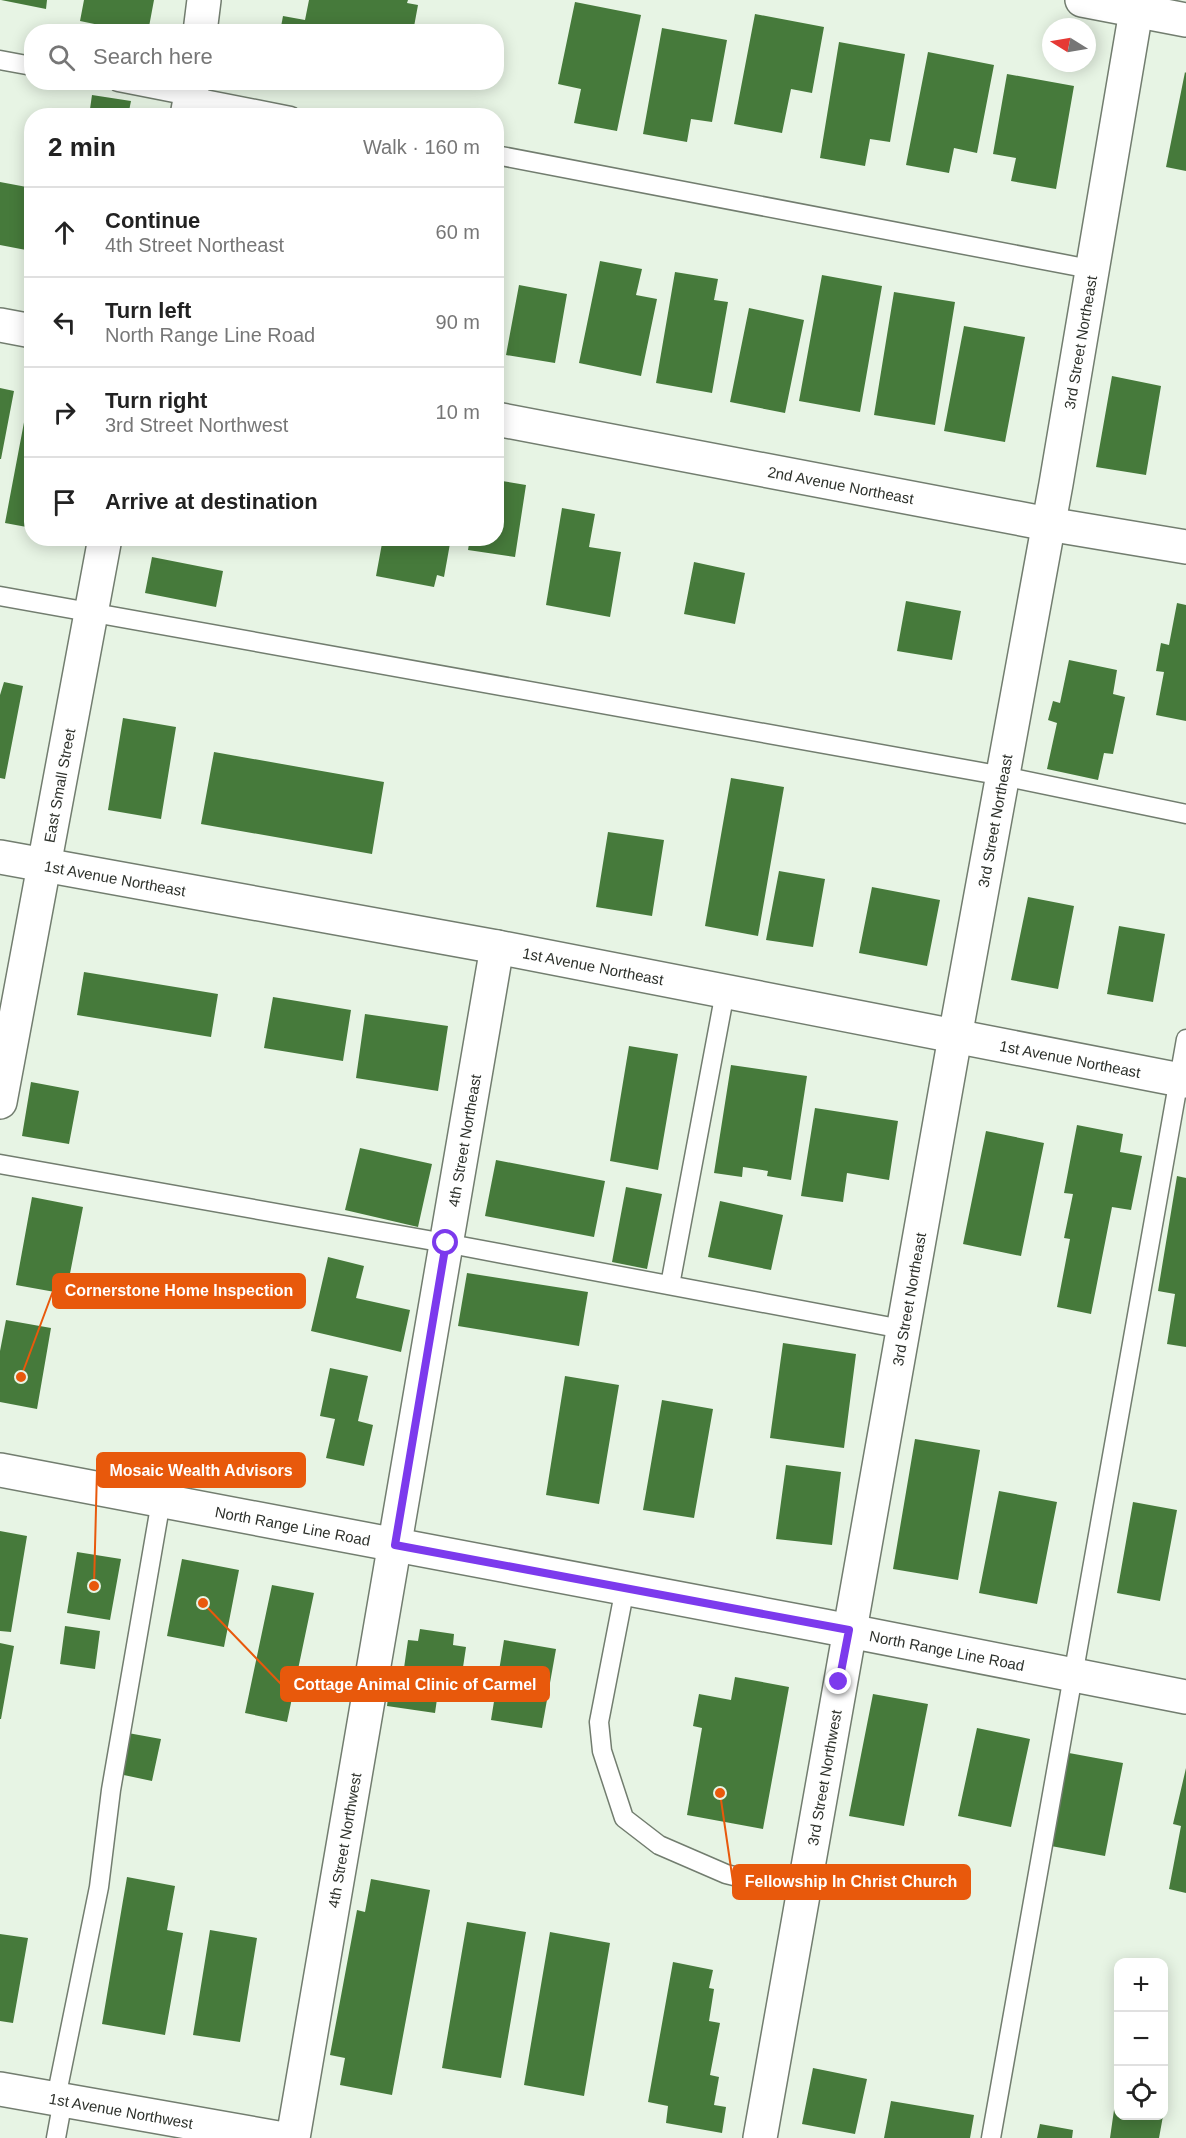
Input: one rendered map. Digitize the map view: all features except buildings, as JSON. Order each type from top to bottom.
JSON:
[{"type":"street","points":[[201,24],[204,0]]},
{"type":"street","points":[[1082,0],[1186,20]]},
{"type":"street","name":"3rd Street Northeast","points":[[849,1630],[1048,524],[1136,11]]},
{"type":"street","points":[[0,325],[24,330]]},
{"type":"street","name":"2nd Avenue Northeast","points":[[504,421],[1048,524],[1186,547]]},
{"type":"street","name":"East Small Street","points":[[0,1102],[42,864],[103,546]]},
{"type":"street","name":"1st Avenue Northeast","points":[[0,856],[497,947],[1182,1081]]},
{"type":"street","name":"4th Street Northeast","points":[[395,1545],[497,947]]},
{"type":"street","name":"North Range Line Road","points":[[0,1470],[849,1630],[1186,1697]]},
{"type":"street","name":"4th Street Northwest","points":[[293,2138],[395,1545]]},
{"type":"street","name":"3rd Street Northwest","points":[[760,2138],[849,1630]]},
{"type":"street","name":"1st Avenue Northwest","points":[[0,2089],[278,2138]]},
{"type":"lane","points":[[0,60],[24,64]]},
{"type":"lane","points":[[154,90],[246,108]]},
{"type":"lane","points":[[504,157],[1090,269]]},
{"type":"lane","points":[[0,596],[1002,776],[1186,814]]},
{"type":"lane","points":[[670,1285],[725,992]]},
{"type":"lane","points":[[991,2138],[1073,1674],[1182,1081],[1186,1039]]},
{"type":"lane","points":[[0,1164],[446,1243],[902,1329]]},
{"type":"lane","points":[[56,2138],[59,2099],[99,1887],[111,1790],[161,1501]]},
{"type":"lane","points":[[624,1588],[599,1722],[604,1760],[624,1818],[659,1845],[726,1874],[802,1893]]},
{"type":"place","name":"Cornerstone Home Inspection","points":[[21,1377]]},
{"type":"place","name":"Mosaic Wealth Advisors","points":[[94,1586]]},
{"type":"place","name":"Cottage Animal Clinic of Carmel","points":[[203,1603]]},
{"type":"place","name":"Fellowship In Christ Church","points":[[720,1793]]},
{"type":"route","points":[[446,1243],[395,1545],[849,1630],[839,1682]]}]
